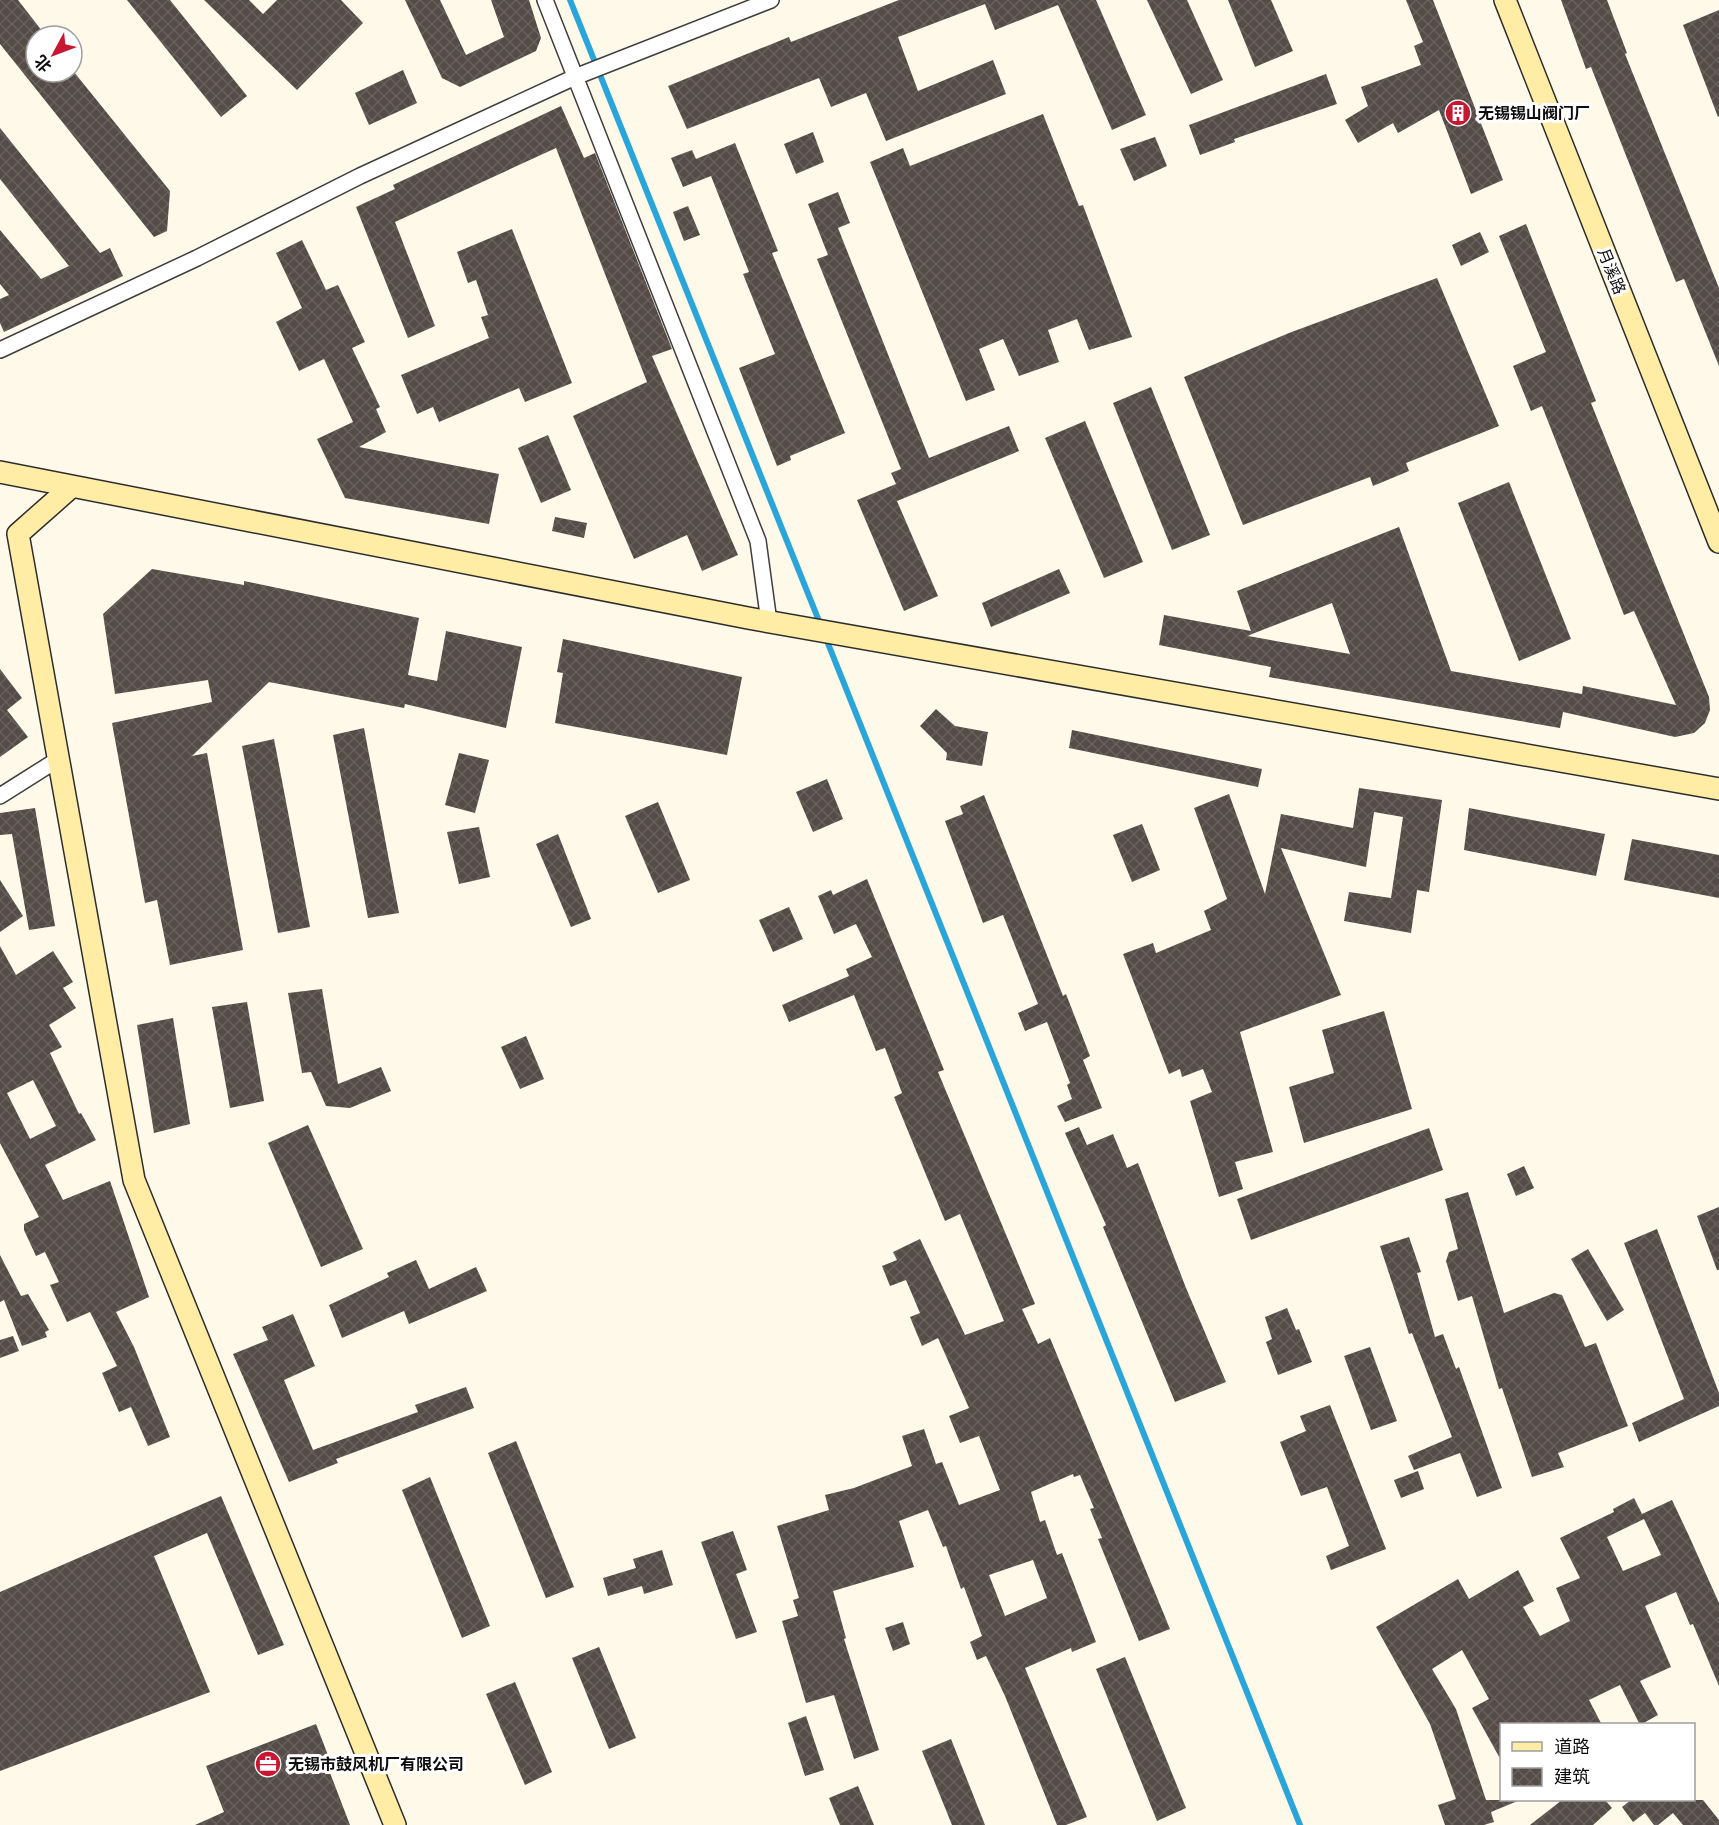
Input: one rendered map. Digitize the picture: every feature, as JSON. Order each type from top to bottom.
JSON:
[{"type":"street","points":[[545,0],[580,75],[758,541],[770,622]]},
{"type":"street","points":[[0,350],[197,258],[360,176],[580,75],[771,0]]},
{"type":"street","name":"月溪路","points":[[1505,0],[1719,542]]},
{"type":"street","points":[[0,472],[70,488],[770,622],[1719,789]]},
{"type":"street","points":[[70,488],[18,534],[134,1180],[395,1825]]},
{"type":"street","points":[[0,796],[57,760]]},
{"type":"building","points":[[0,0],[18,0],[37,24],[24,24],[24,74],[0,44]]},
{"type":"building","points":[[127,0],[170,0],[247,96],[221,117]]},
{"type":"building","points":[[204,0],[249,0],[263,14],[277,0],[341,0],[363,23],[297,90]]},
{"type":"building","points":[[405,0],[440,0],[466,55],[504,37],[491,0],[529,0],[541,38],[536,51],[460,87],[442,78]]},
{"type":"building","points":[[899,0],[1096,0],[1146,115],[1112,130],[1058,5],[995,30],[985,4],[898,37],[918,91],[993,60],[1006,94],[886,141],[866,93],[831,107],[819,78],[687,129],[668,86],[789,37],[791,42]]},
{"type":"building","points":[[1147,0],[1187,0],[1223,80],[1191,94]]},
{"type":"building","points":[[1228,0],[1271,0],[1293,51],[1255,67]]},
{"type":"building","points":[[1406,0],[1433,0],[1503,180],[1471,194],[1439,110],[1398,133],[1393,123],[1358,143],[1345,120],[1368,106],[1361,87],[1421,65],[1414,46],[1423,42]]},
{"type":"building","points":[[1561,0],[1607,0],[1627,53],[1625,54],[1719,288],[1719,366],[1684,279],[1676,282],[1591,67],[1586,69]]},
{"type":"building","points":[[1719,10],[1719,116],[1718,117],[1683,25]]},
{"type":"building","points":[[403,70],[417,103],[369,125],[355,93]]},
{"type":"building","points":[[1326,74],[1337,104],[1234,139],[1235,142],[1200,155],[1189,125]]},
{"type":"building","points":[[32,84],[84,84],[170,191],[167,231],[154,237]]},
{"type":"building","points":[[561,106],[584,158],[595,153],[672,349],[652,356],[738,555],[702,571],[687,535],[634,559],[573,416],[647,382],[556,148],[395,222],[435,326],[408,338],[356,207],[395,189],[393,185]]},
{"type":"building","points":[[1043,114],[1079,206],[1083,205],[1132,337],[1089,350],[1077,319],[1048,330],[1059,362],[1019,376],[1003,339],[979,349],[995,390],[966,401],[870,162],[903,148],[910,166]]},
{"type":"building","points":[[0,128],[100,253],[110,248],[123,276],[4,332],[0,323],[0,299],[9,295],[0,284],[0,230],[41,279],[69,266],[0,179]]},
{"type":"building","points":[[813,132],[824,162],[796,174],[784,144]]},
{"type":"building","points":[[1155,137],[1167,166],[1134,181],[1120,149]]},
{"type":"building","points":[[735,143],[778,251],[772,253],[845,433],[790,456],[791,460],[777,466],[739,368],[775,354],[743,274],[749,272],[711,176],[683,187],[671,158],[692,150],[696,159]]},
{"type":"building","points":[[838,192],[850,223],[838,228],[929,458],[1009,426],[1019,451],[897,501],[938,596],[904,611],[857,500],[896,484],[891,473],[901,469],[817,259],[828,255],[808,204]]},
{"type":"building","points":[[688,206],[700,235],[684,241],[673,212]]},
{"type":"building","points":[[1526,224],[1596,401],[1591,403],[1709,697],[1710,710],[1705,723],[1694,733],[1675,737],[1563,712],[1560,728],[1269,677],[1271,667],[1159,645],[1164,615],[1251,631],[1237,591],[1399,527],[1451,671],[1582,694],[1583,686],[1676,705],[1634,611],[1624,615],[1542,406],[1531,411],[1513,366],[1546,352],[1499,236]],"holes":[[[1332,603],[1350,654],[1248,636]]]},
{"type":"building","points":[[512,229],[572,383],[525,402],[519,388],[439,422],[433,407],[417,414],[401,375],[489,338],[481,317],[488,315],[476,280],[468,283],[457,252]]},
{"type":"building","points":[[1480,232],[1489,252],[1461,266],[1452,245]]},
{"type":"building","points":[[302,240],[326,290],[338,285],[365,342],[352,348],[380,407],[376,409],[386,432],[359,447],[499,474],[489,524],[345,498],[317,439],[353,422],[324,359],[299,371],[276,322],[302,308],[276,253]]},
{"type":"building","points":[[1437,278],[1499,426],[1406,463],[1409,471],[1373,486],[1370,477],[1243,525],[1184,377],[1289,333]]},
{"type":"building","points":[[1151,387],[1210,535],[1172,550],[1113,403]]},
{"type":"building","points":[[1085,421],[1143,562],[1104,578],[1045,438]]},
{"type":"building","points":[[548,435],[571,490],[541,503],[518,448]]},
{"type":"building","points":[[1509,482],[1571,639],[1519,661],[1458,503]]},
{"type":"building","points":[[555,517],[587,523],[584,538],[552,531]]},
{"type":"building","points":[[152,569],[244,585],[244,581],[419,618],[408,675],[437,681],[446,631],[522,647],[506,728],[405,704],[404,708],[269,682],[192,756],[207,753],[243,950],[170,965],[157,900],[145,903],[112,723],[212,702],[208,680],[115,694],[103,614]]},
{"type":"building","points":[[1059,569],[1070,593],[991,627],[982,603]]},
{"type":"building","points":[[563,639],[742,677],[727,755],[555,723],[563,673],[557,672]]},
{"type":"building","points":[[0,669],[22,698],[7,710],[28,737],[0,757]]},
{"type":"building","points":[[936,709],[955,726],[988,732],[982,766],[946,760],[947,753],[920,726]]},
{"type":"building","points":[[364,728],[399,913],[368,918],[333,735]]},
{"type":"building","points":[[1072,730],[1262,769],[1258,787],[1069,748]]},
{"type":"building","points":[[274,739],[310,927],[278,933],[242,746]]},
{"type":"building","points":[[459,753],[489,760],[475,813],[445,805]]},
{"type":"building","points":[[827,779],[843,819],[813,832],[796,792]]},
{"type":"building","points":[[1359,788],[1442,800],[1429,892],[1417,890],[1411,933],[1344,921],[1349,892],[1391,898],[1403,817],[1374,812],[1366,867],[1281,848],[1341,995],[1240,1032],[1273,1152],[1235,1162],[1243,1189],[1219,1197],[1190,1101],[1212,1092],[1203,1069],[1182,1077],[1180,1069],[1169,1074],[1123,954],[1153,943],[1156,953],[1211,930],[1204,911],[1227,899],[1194,808],[1229,794],[1265,894],[1281,814],[1353,828]]},
{"type":"building","points":[[984,795],[1063,996],[1066,994],[1090,1056],[1083,1060],[1102,1108],[1065,1122],[1057,1106],[1072,1099],[1067,1085],[1070,1083],[1047,1022],[1025,1031],[1018,1013],[1038,1004],[1003,915],[983,923],[945,821],[963,814],[960,806]]},
{"type":"building","points":[[658,802],[690,880],[658,893],[625,816]]},
{"type":"building","points":[[35,808],[55,926],[29,930],[12,834],[0,835],[0,813]]},
{"type":"building","points":[[1469,808],[1605,834],[1596,876],[1464,850]]},
{"type":"building","points":[[1142,824],[1160,870],[1132,882],[1113,835]]},
{"type":"building","points":[[479,827],[490,877],[459,884],[447,832]]},
{"type":"building","points":[[558,834],[591,919],[571,927],[536,844]]},
{"type":"building","points":[[1632,839],[1719,855],[1719,898],[1624,880]]},
{"type":"building","points":[[867,879],[944,1070],[938,1072],[1035,1304],[1022,1309],[1038,1344],[1050,1338],[1170,1629],[1139,1641],[1098,1539],[1102,1538],[1090,1509],[1094,1508],[1080,1475],[1074,1477],[1073,1474],[1031,1492],[1040,1522],[1045,1520],[1057,1555],[1062,1553],[1096,1642],[1072,1652],[1071,1648],[1025,1668],[1087,1817],[1066,1825],[1057,1825],[1005,1696],[986,1656],[977,1660],[970,1642],[982,1636],[964,1587],[961,1589],[946,1546],[943,1547],[928,1510],[899,1521],[914,1567],[833,1591],[846,1638],[844,1639],[879,1750],[854,1759],[834,1695],[806,1703],[782,1621],[798,1616],[793,1600],[799,1598],[777,1526],[829,1510],[825,1495],[854,1488],[912,1466],[902,1436],[924,1429],[936,1464],[942,1462],[959,1505],[1000,1490],[979,1436],[960,1443],[949,1416],[969,1408],[938,1338],[922,1346],[910,1317],[920,1313],[906,1280],[890,1286],[882,1266],[897,1260],[893,1252],[920,1239],[965,1335],[1004,1321],[960,1214],[945,1221],[894,1097],[902,1093],[885,1048],[876,1051],[854,995],[789,1022],[782,1005],[849,976],[846,969],[872,957],[856,924],[834,934],[818,896],[831,890],[833,895]],"holes":[[[1033,1560],[1047,1598],[1005,1616],[989,1575]]]},
{"type":"building","points":[[0,880],[23,916],[0,932]]},
{"type":"building","points":[[789,907],[803,939],[773,952],[759,920]]},
{"type":"building","points":[[0,946],[16,975],[53,951],[73,982],[63,988],[76,1008],[49,1025],[62,1047],[50,1053],[79,1114],[81,1113],[96,1140],[45,1165],[63,1200],[110,1181],[149,1297],[116,1312],[134,1347],[170,1437],[148,1446],[131,1407],[119,1412],[102,1373],[117,1366],[90,1312],[67,1322],[50,1285],[59,1282],[45,1252],[36,1256],[24,1230],[24,1224],[39,1217],[0,1143]],"holes":[[[33,1080],[56,1126],[30,1139],[7,1093]]]},
{"type":"building","points":[[322,989],[338,1084],[381,1067],[391,1091],[350,1108],[326,1106],[311,1072],[302,1073],[288,993]]},
{"type":"building","points":[[247,1002],[264,1101],[230,1108],[212,1007]]},
{"type":"building","points":[[1384,1011],[1412,1109],[1304,1143],[1289,1087],[1334,1073],[1322,1030]]},
{"type":"building","points":[[173,1018],[190,1124],[154,1133],[137,1025]]},
{"type":"building","points":[[526,1036],[544,1079],[520,1089],[501,1047]]},
{"type":"building","points":[[308,1125],[363,1249],[321,1267],[268,1143]]},
{"type":"building","points":[[1079,1127],[1087,1145],[1113,1134],[1127,1168],[1138,1163],[1186,1288],[1226,1382],[1175,1402],[1103,1227],[1106,1225],[1065,1133]]},
{"type":"building","points":[[1429,1128],[1443,1170],[1251,1240],[1237,1199]]},
{"type":"building","points":[[1524,1166],[1534,1188],[1516,1196],[1507,1174]]},
{"type":"building","points":[[1468,1192],[1504,1313],[1554,1293],[1562,1295],[1585,1347],[1596,1343],[1628,1426],[1558,1453],[1564,1467],[1532,1477],[1502,1388],[1499,1389],[1472,1296],[1458,1301],[1446,1261],[1449,1252],[1458,1249],[1445,1199]]},
{"type":"building","points":[[1719,1207],[1719,1270],[1717,1270],[1697,1216]]},
{"type":"building","points":[[1657,1229],[1719,1393],[1719,1406],[1639,1442],[1632,1423],[1684,1399],[1624,1243]]},
{"type":"building","points":[[1409,1237],[1421,1272],[1417,1273],[1435,1337],[1443,1334],[1456,1369],[1459,1367],[1502,1488],[1477,1497],[1460,1453],[1414,1470],[1408,1456],[1452,1437],[1412,1333],[1409,1334],[1380,1246]]},
{"type":"building","points":[[1588,1249],[1624,1310],[1607,1321],[1571,1259]]},
{"type":"building","points":[[0,1255],[21,1296],[28,1294],[49,1330],[45,1332],[47,1337],[22,1346],[4,1300],[0,1302]]},
{"type":"building","points":[[416,1260],[429,1289],[476,1267],[487,1291],[409,1324],[404,1311],[342,1338],[329,1305],[389,1277],[387,1273]]},
{"type":"building","points":[[1287,1308],[1296,1330],[1299,1329],[1312,1362],[1278,1375],[1266,1342],[1272,1339],[1265,1317]]},
{"type":"building","points":[[293,1314],[315,1366],[284,1380],[313,1450],[418,1412],[415,1405],[466,1387],[474,1408],[336,1459],[338,1463],[289,1482],[233,1354],[268,1340],[262,1327]]},
{"type":"building","points":[[13,1336],[19,1351],[0,1358],[0,1340]]},
{"type":"building","points":[[1370,1347],[1397,1421],[1371,1430],[1344,1356]]},
{"type":"building","points":[[1330,1405],[1386,1549],[1331,1570],[1326,1556],[1349,1546],[1327,1487],[1301,1496],[1280,1442],[1306,1431],[1300,1416]]},
{"type":"building","points":[[516,1441],[574,1587],[546,1598],[488,1453]]},
{"type":"building","points":[[1418,1471],[1424,1489],[1401,1498],[1394,1480]]},
{"type":"building","points":[[430,1477],[490,1626],[462,1638],[402,1490]]},
{"type":"building","points":[[221,1496],[284,1645],[258,1655],[207,1533],[154,1556],[210,1692],[0,1771],[0,1592]]},
{"type":"building","points":[[1634,1498],[1642,1514],[1672,1500],[1719,1603],[1719,1686],[1693,1624],[1690,1625],[1676,1592],[1645,1606],[1671,1667],[1640,1681],[1658,1715],[1639,1723],[1620,1685],[1589,1700],[1601,1723],[1500,1723],[1500,1758],[1472,1708],[1489,1699],[1462,1650],[1432,1669],[1456,1709],[1486,1800],[1518,1801],[1491,1812],[1494,1822],[1484,1825],[1445,1825],[1438,1805],[1456,1799],[1430,1724],[1376,1627],[1458,1579],[1469,1599],[1518,1570],[1534,1601],[1523,1607],[1540,1636],[1570,1621],[1556,1588],[1580,1578],[1560,1538],[1614,1512],[1613,1509]],"holes":[[[1644,1519],[1661,1555],[1623,1571],[1607,1537]]]},
{"type":"building","points":[[733,1531],[747,1570],[736,1574],[757,1632],[736,1639],[701,1542]]},
{"type":"building","points":[[662,1550],[673,1585],[644,1594],[642,1586],[608,1596],[603,1578],[636,1568],[633,1559]]},
{"type":"building","points":[[903,1622],[910,1644],[893,1651],[885,1628]]},
{"type":"building","points":[[599,1647],[636,1738],[609,1749],[572,1658]]},
{"type":"building","points":[[1125,1657],[1186,1808],[1157,1821],[1096,1669]]},
{"type":"building","points":[[515,1682],[552,1772],[525,1785],[486,1694]]},
{"type":"building","points":[[806,1716],[824,1770],[805,1776],[788,1723]]},
{"type":"building","points":[[316,1724],[331,1763],[327,1765],[350,1825],[195,1825],[224,1812],[206,1766]]},
{"type":"building","points":[[951,1739],[985,1825],[952,1825],[922,1751]]},
{"type":"building","points":[[858,1786],[874,1825],[840,1825],[829,1798]]},
{"type":"building","points":[[1703,1800],[1719,1820],[1719,1825],[1683,1825],[1673,1813],[1658,1825],[1654,1825],[1645,1813],[1633,1822],[1622,1807],[1630,1801]]},
{"type":"building","points":[[1561,1801],[1606,1801],[1612,1808],[1593,1825],[1530,1825]]},
{"type":"waterway","points":[[570,0],[821,626]]},
{"type":"waterway","points":[[825,636],[1300,1825]]},
{"type":"place","name":"无锡锡山阀门厂","points":[[1458,113]]},
{"type":"place","name":"无锡市鼓风机厂有限公司","points":[[268,1764]]}]
